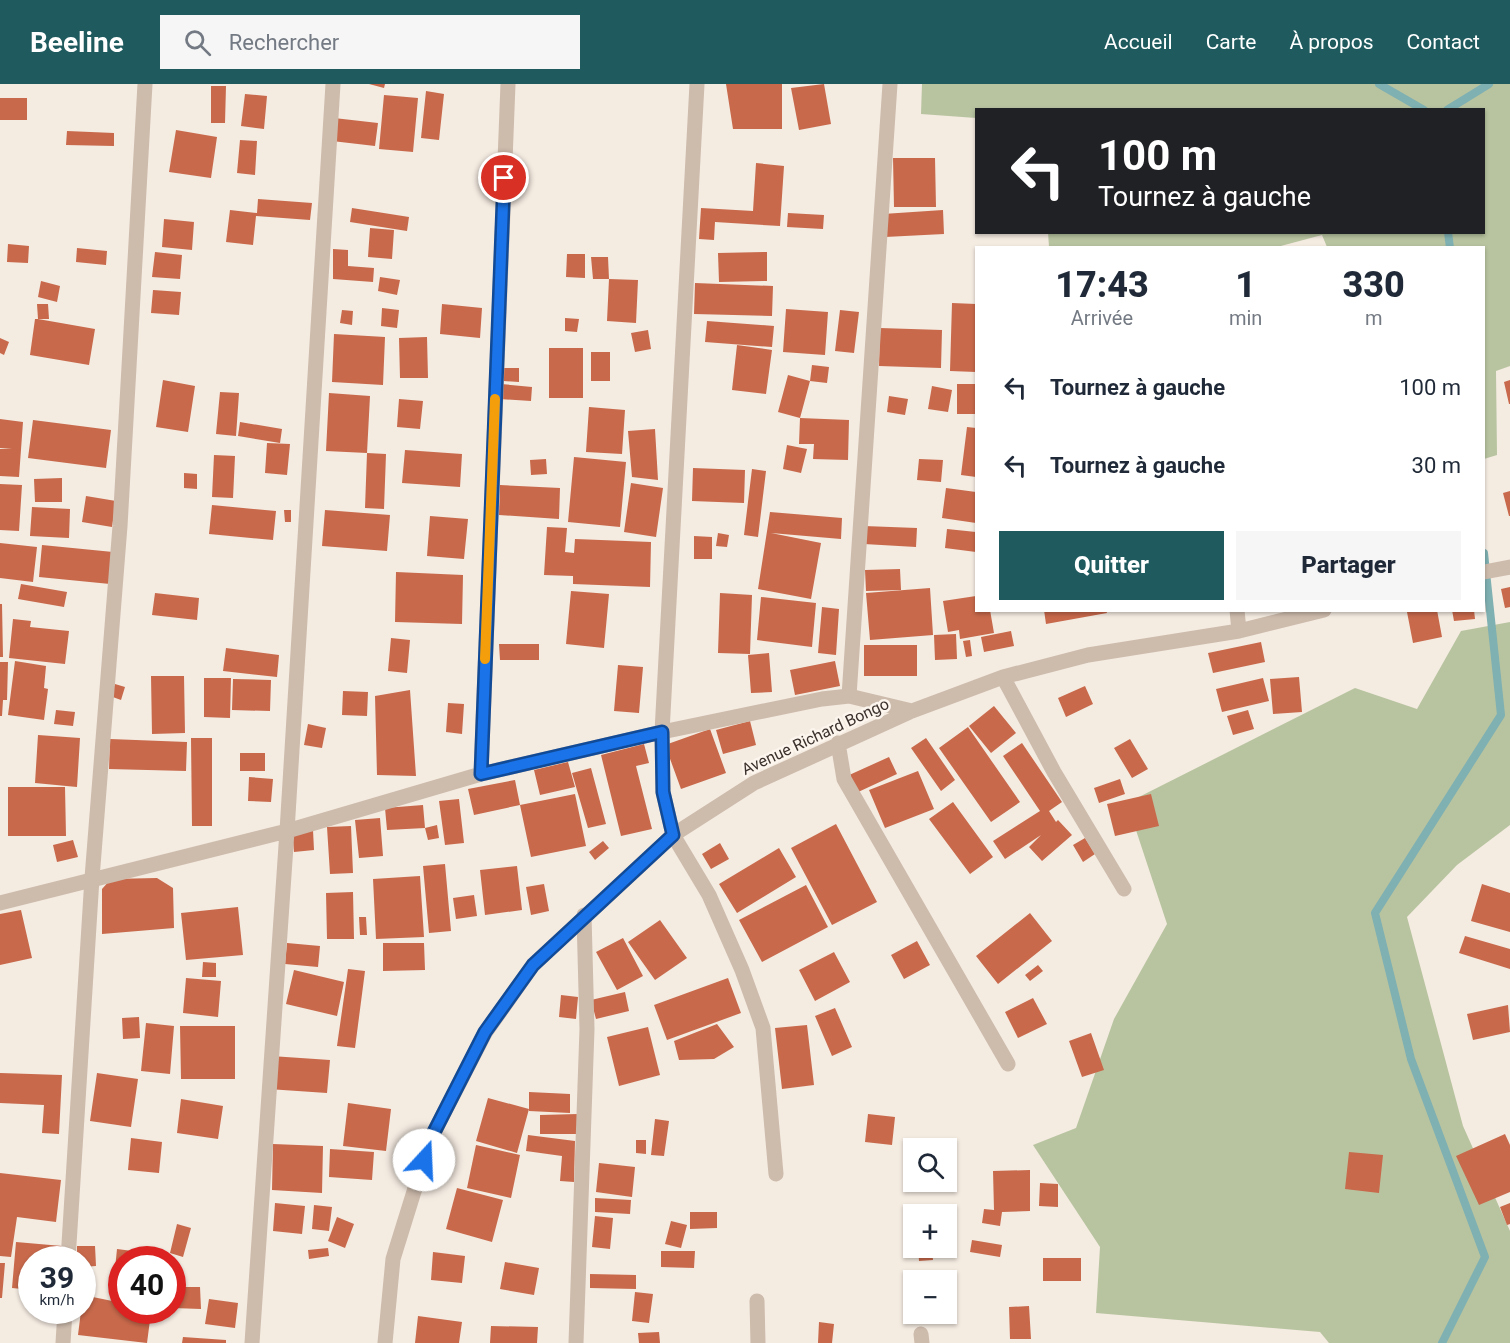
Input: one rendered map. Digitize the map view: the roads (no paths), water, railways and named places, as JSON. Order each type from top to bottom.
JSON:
[{"type":"street","points":[[69,1246],[92,878],[121,515],[145,84]]},
{"type":"street","points":[[252,1343],[287,831],[333,84]]},
{"type":"street","points":[[481,774],[508,84]]},
{"type":"street","points":[[698,84],[662,732],[663,792],[673,835],[709,895],[742,970],[763,1028],[776,1174]]},
{"type":"street","points":[[849,696],[890,84]]},
{"type":"street","points":[[1485,572],[1510,567]]},
{"type":"street","points":[[1237,612],[1239,631]]},
{"type":"street","name":"Avenue Richard Bongo","points":[[385,1343],[393,1259],[430,1140],[485,1032],[533,965],[584,915],[673,835],[754,783],[912,711],[1003,676],[1088,655],[1239,631],[1316,612]]},
{"type":"street","points":[[1003,676],[1054,772],[1124,889]]},
{"type":"street","points":[[0,903],[92,878],[172,861],[287,831],[481,774],[662,732],[822,699],[849,696],[912,711]]},
{"type":"street","points":[[838,743],[844,779],[1008,1064]]},
{"type":"street","points":[[576,1343],[587,1029],[584,915]]},
{"type":"street","points":[[757,1300],[758,1343]]},
{"type":"street","points":[[63,1343],[64,1324]]},
{"type":"waterway","points":[[1379,84],[1421,108]]},
{"type":"waterway","points":[[1450,108],[1489,84]]},
{"type":"waterway","points":[[1448,234],[1450,246]]},
{"type":"waterway","points":[[1442,1343],[1485,1257],[1411,1059],[1375,913],[1501,715],[1485,563]]}]
